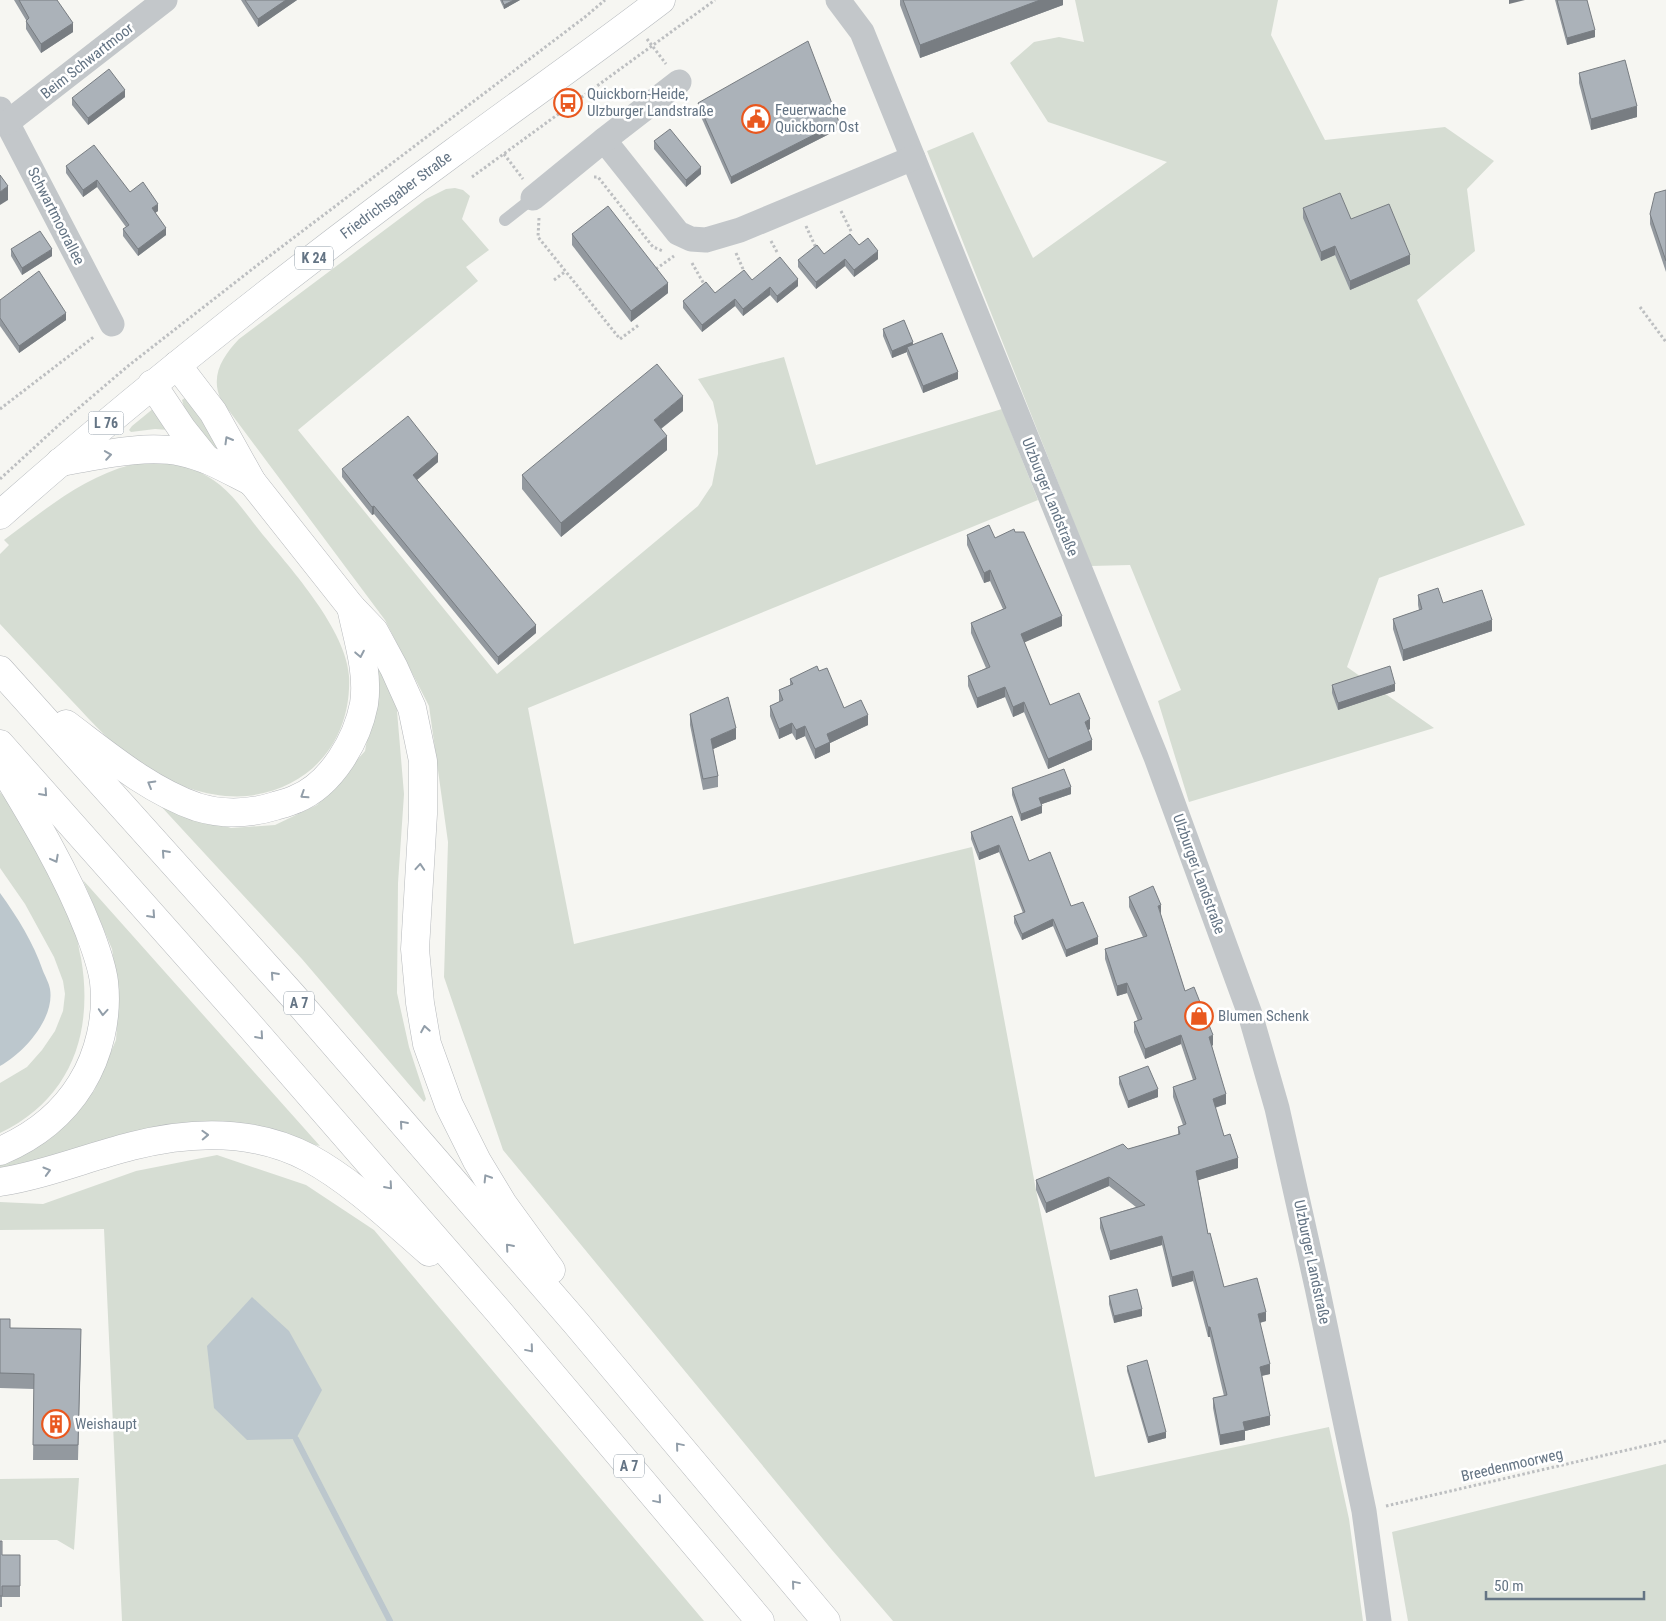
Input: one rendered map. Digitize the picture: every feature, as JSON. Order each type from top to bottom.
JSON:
[{"type":"main road","name":"Friedrichsgaber Straße","points":[[0,515],[152,384],[306,264],[454,152],[661,0]]},
{"type":"main road","points":[[177,365],[212,412],[252,482],[351,607],[374,631],[394,668],[412,708],[423,761],[424,814],[415,949],[420,1004],[427,1044],[450,1105],[477,1161],[503,1204],[559,1282],[576,1323]]},
{"type":"main road","points":[[152,384],[182,429],[206,459]]},
{"type":"main road","points":[[60,462],[147,450],[166,450],[182,452],[206,459],[252,482]]},
{"type":"main road","points":[[8,679],[129,771],[164,792],[197,807],[231,814],[262,810],[298,799],[324,781],[344,757],[356,732],[364,703],[365,676],[351,607]]},
{"type":"main road","name":"A 7","points":[[8,679],[298,1003],[576,1323],[826,1621]]},
{"type":"main road","name":"A 7","points":[[0,744],[252,1027],[499,1312],[760,1621]]},
{"type":"main road","points":[[0,764],[32,816],[76,898],[94,945],[104,982],[104,1013],[99,1047],[88,1072],[74,1095],[60,1112],[38,1130],[16,1144],[0,1151]]},
{"type":"main road","points":[[0,1182],[49,1171],[133,1146],[168,1138],[229,1134],[264,1140],[309,1158],[347,1183],[499,1312]]},
{"type":"street","name":"Beim Schwartmoor","points":[[4,116],[166,0]]},
{"type":"street","name":"Ulzburger Landstraße","points":[[838,0],[862,32],[1156,757],[1250,1014],[1277,1108],[1296,1188],[1364,1511],[1379,1621]]},
{"type":"street","name":"Ulzburger Landstraße","points":[[860,0],[862,32]]},
{"type":"street","points":[[536,203],[604,140],[679,82]]},
{"type":"street","name":"Schwartmoorallee","points":[[4,116],[112,324]]},
{"type":"street","points":[[604,140],[678,232],[691,239],[706,240],[740,230],[913,158]]},
{"type":"lane","points":[[505,220],[536,203]]},
{"type":"path","points":[[472,177],[715,0]]},
{"type":"path","points":[[634,21],[679,82]]},
{"type":"path","points":[[504,154],[536,203],[538,237],[620,339],[640,324]]},
{"type":"path","points":[[587,177],[598,177],[653,247],[683,259]]},
{"type":"path","points":[[840,210],[852,233]]},
{"type":"path","points":[[805,224],[816,248]]},
{"type":"path","points":[[733,245],[743,269]]},
{"type":"path","points":[[656,269],[674,256]]},
{"type":"path","points":[[700,259],[692,262],[704,284]]},
{"type":"path","points":[[554,280],[566,271]]},
{"type":"path","points":[[1640,307],[1666,342]]},
{"type":"path","points":[[0,409],[112,324]]},
{"type":"path","name":"Breedenmoorweg","points":[[1364,1511],[1666,1441]]},
{"type":"shaded area","points":[[1075,0],[1278,0],[1271,35],[1325,140],[1445,127],[1494,161],[1467,189],[1475,251],[1417,300],[1525,525],[1379,578],[1347,667],[1434,728],[1189,802],[1158,701],[1181,690],[1130,565],[1091,566],[927,151],[973,132],[1033,258],[1167,162],[1048,122],[1010,63],[1034,42],[1059,37],[1084,42]]},
{"type":"shaded area","points":[[455,188],[463,190],[470,196],[462,219],[489,250],[466,267],[478,281],[298,430],[497,674],[698,506],[712,485],[718,454],[718,425],[713,402],[698,379],[784,357],[816,465],[1002,409],[1038,500],[528,708],[574,944],[972,847],[1036,1190],[1095,1477],[1329,1427],[1349,1519],[1363,1621],[893,1621],[832,1550],[503,1150],[444,977],[448,842],[429,706],[385,620],[221,400],[217,383],[217,375],[223,360],[239,339],[426,199],[446,189]]},
{"type":"shaded area","points":[[185,398],[190,402],[226,456],[212,445],[194,425],[182,400]]},
{"type":"shaded area","points":[[154,408],[169,430],[155,429],[131,432],[129,430],[132,426]]},
{"type":"shaded area","points":[[172,460],[209,477],[226,490],[237,502],[316,601],[338,639],[346,658],[349,676],[348,699],[343,721],[335,740],[323,757],[308,772],[290,783],[270,791],[247,796],[208,793],[182,786],[147,769],[126,755],[107,738],[0,624],[0,554],[9,545],[4,540],[64,496],[96,478],[135,464]]},
{"type":"shaded area","points":[[370,644],[396,699],[404,794],[398,883],[397,993],[409,1047],[426,1099],[424,1102],[302,959],[158,803],[231,828],[275,825],[317,805],[365,751],[376,690]]},
{"type":"shaded area","points":[[0,792],[28,831],[71,915],[81,958],[84,1012],[80,1037],[72,1061],[60,1082],[44,1102],[24,1119],[0,1133],[0,1083],[27,1067],[42,1050],[55,1031],[63,1011],[65,994],[63,981],[54,957],[25,904],[0,868]]},
{"type":"shaded area","points":[[83,880],[320,1146],[219,1124],[0,1172],[0,1163],[50,1139],[94,1091],[116,1040],[119,994],[112,949]]},
{"type":"shaded area","points":[[0,893],[19,921],[35,950],[49,984],[50,1000],[48,1011],[36,1034],[19,1053],[0,1066]]},
{"type":"shaded area","points":[[217,1155],[306,1185],[374,1230],[704,1621],[122,1621],[104,1229],[0,1230],[0,1202],[43,1204],[136,1171]]},
{"type":"shaded area","points":[[252,1297],[289,1331],[322,1390],[296,1439],[247,1440],[214,1408],[207,1346]]},
{"type":"shaded area","points":[[1666,1464],[1666,1621],[1408,1621],[1392,1532]]},
{"type":"shaded area","points":[[79,1478],[74,1550],[57,1540],[0,1540],[0,1479]]},
{"type":"building","points":[[19,0],[57,0],[73,23],[41,44],[26,21],[29,18]]},
{"type":"building","points":[[245,0],[286,0],[258,19]]},
{"type":"building","points":[[502,0],[514,0],[504,5]]},
{"type":"building","points":[[903,0],[1040,0],[920,45]]},
{"type":"building","points":[[1557,0],[1587,0],[1595,30],[1567,38]]},
{"type":"building","points":[[808,41],[839,122],[731,177],[698,103]]},
{"type":"building","points":[[1625,60],[1637,106],[1591,119],[1579,73]]},
{"type":"building","points":[[109,69],[125,90],[88,118],[72,98]]},
{"type":"building","points":[[670,129],[701,167],[686,180],[654,141]]},
{"type":"building","points":[[94,145],[130,192],[143,182],[158,204],[152,208],[166,228],[138,249],[123,229],[129,225],[97,180],[83,190],[66,166]]},
{"type":"building","points":[[0,175],[8,186],[0,192]]},
{"type":"building","points":[[1666,190],[1666,261],[1650,214],[1655,193]]},
{"type":"building","points":[[1340,193],[1351,219],[1389,204],[1410,255],[1350,281],[1335,246],[1321,252],[1303,208]]},
{"type":"building","points":[[608,206],[668,283],[631,311],[572,234]]},
{"type":"building","points":[[40,231],[52,249],[22,268],[11,249]]},
{"type":"building","points":[[850,234],[859,245],[868,238],[878,251],[854,270],[845,259],[816,282],[798,260],[817,245],[824,254]]},
{"type":"building","points":[[780,257],[798,279],[777,296],[770,287],[743,309],[735,299],[702,325],[683,301],[706,282],[715,293],[744,270],[752,280]]},
{"type":"building","points":[[39,271],[66,313],[19,346],[0,318],[0,300]]},
{"type":"building","points":[[904,320],[913,342],[892,351],[883,329]]},
{"type":"building","points":[[942,333],[958,372],[923,386],[907,347]]},
{"type":"building","points":[[657,364],[683,396],[654,420],[667,436],[561,523],[522,475]]},
{"type":"building","points":[[408,416],[438,454],[413,475],[536,625],[498,657],[342,469]]},
{"type":"building","points":[[989,525],[995,538],[1014,529],[1015,532],[1024,532],[1062,616],[1021,634],[1050,705],[1079,693],[1090,719],[1085,722],[1092,740],[1048,759],[1024,702],[1013,707],[1005,687],[977,698],[968,676],[990,667],[971,623],[1006,608],[990,570],[984,573],[967,535]]},
{"type":"building","points":[[1438,588],[1443,603],[1482,590],[1492,620],[1403,650],[1393,619],[1422,609],[1418,595]]},
{"type":"building","points":[[817,666],[819,671],[827,668],[844,708],[861,700],[868,715],[827,734],[830,742],[815,749],[805,726],[796,730],[792,723],[779,729],[770,706],[783,700],[779,690],[793,684],[790,679]]},
{"type":"building","points":[[1390,666],[1395,684],[1338,703],[1332,685]]},
{"type":"building","points":[[728,697],[736,728],[711,739],[718,776],[703,779],[690,714]]},
{"type":"building","points":[[1064,769],[1071,787],[1039,798],[1042,806],[1021,814],[1012,788]]},
{"type":"building","points":[[1012,816],[1029,861],[1050,852],[1071,906],[1083,902],[1098,937],[1066,950],[1053,919],[1022,934],[1014,916],[1025,912],[999,845],[979,853],[971,832]]},
{"type":"building","points":[[1153,886],[1161,905],[1158,906],[1185,991],[1194,987],[1213,1035],[1209,1037],[1226,1094],[1213,1099],[1224,1136],[1230,1134],[1238,1158],[1196,1171],[1208,1234],[1210,1233],[1224,1287],[1257,1278],[1266,1312],[1258,1314],[1270,1364],[1260,1367],[1270,1416],[1243,1422],[1245,1430],[1220,1435],[1213,1398],[1227,1395],[1210,1327],[1208,1327],[1193,1271],[1172,1277],[1162,1236],[1110,1251],[1100,1218],[1145,1205],[1109,1177],[1046,1203],[1036,1180],[1123,1144],[1128,1149],[1180,1134],[1178,1127],[1186,1124],[1173,1087],[1196,1079],[1181,1035],[1145,1049],[1134,1022],[1142,1019],[1127,983],[1117,986],[1105,949],[1147,936],[1129,897]]},
{"type":"building","points":[[1148,1066],[1158,1089],[1128,1101],[1119,1077]]},
{"type":"building","points":[[1137,1289],[1142,1309],[1114,1316],[1109,1296]]},
{"type":"building","name":"Weishaupt","points":[[0,1319],[10,1319],[10,1328],[81,1329],[78,1445],[33,1445],[34,1374],[0,1373]]},
{"type":"building","points":[[1147,1360],[1166,1432],[1148,1437],[1127,1366]]},
{"type":"building","points":[[0,1541],[2,1541],[2,1555],[20,1555],[20,1586],[2,1586],[2,1596],[0,1596]]},
{"type":"waterway","points":[[296,1439],[390,1621]]},
{"type":"place","name":"Quickborn-Heide, Ulzburger Landstraße","points":[[568,103]]},
{"type":"place","name":"Feuerwache Quickborn Ost","points":[[756,119]]},
{"type":"place","name":"Blumen Schenk","points":[[1199,1016]]},
{"type":"place","name":"Weishaupt","points":[[56,1424]]}]
